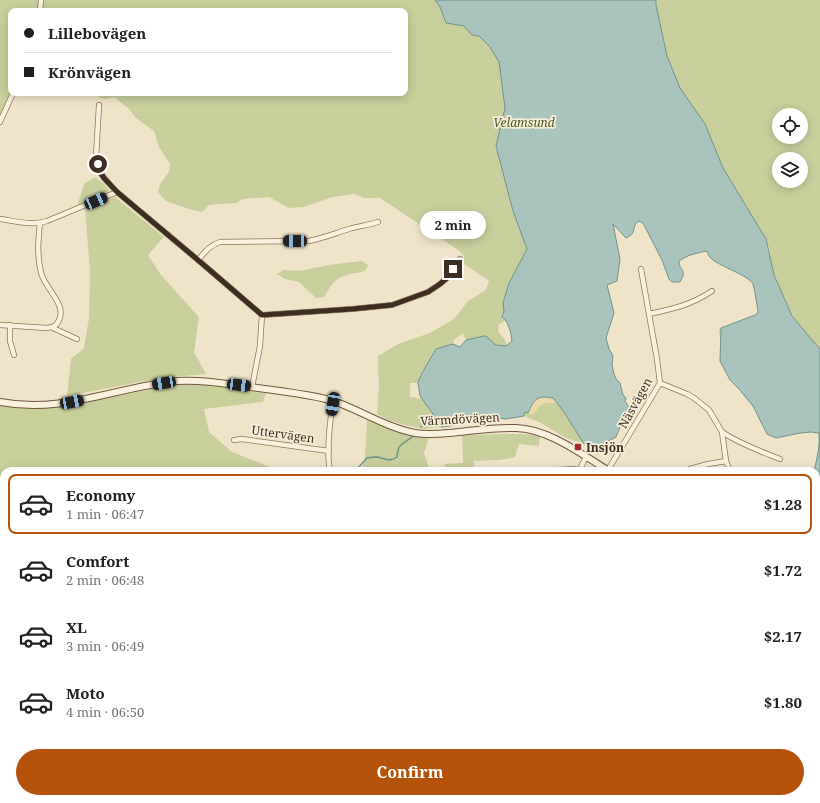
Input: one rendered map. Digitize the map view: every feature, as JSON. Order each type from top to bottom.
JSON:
[{"type":"main road","name":"Värmdövägen","points":[[0,402],[27,405],[65,403],[151,385],[182,381],[210,382],[306,394],[333,401],[402,430],[417,433],[437,434],[510,428],[525,429],[543,433],[562,442],[602,467]]},
{"type":"street","points":[[0,122],[12,96]]},
{"type":"street","points":[[99,105],[96,157],[100,172],[104,178],[117,192],[262,315],[392,305],[428,292],[440,284],[447,278],[460,259]]},
{"type":"street","points":[[0,225],[0,219],[26,223],[40,223],[54,219],[117,192]]},
{"type":"street","points":[[198,260],[208,248],[220,242],[308,241],[351,228],[367,226],[378,222]]},
{"type":"street","points":[[40,223],[38,258],[42,275],[61,310],[60,319],[53,328]]},
{"type":"street","name":"Näsvägen","points":[[610,467],[660,383],[641,269]]},
{"type":"street","points":[[649,314],[682,306],[700,299],[712,291]]},
{"type":"street","points":[[252,387],[260,346],[262,315]]},
{"type":"street","points":[[0,325],[53,328],[77,339]]},
{"type":"street","points":[[10,325],[10,341],[14,355]]},
{"type":"street","points":[[660,383],[679,390],[694,398],[709,410],[722,432],[726,461],[728,467]]},
{"type":"street","name":"Uttervägen","points":[[330,467],[330,424],[333,401]]},
{"type":"street","points":[[722,432],[746,446],[780,459]]},
{"type":"street","name":"Uttervägen","points":[[234,440],[242,438],[329,451]]},
{"type":"street","points":[[581,467],[586,457]]},
{"type":"street","points":[[697,467],[726,461]]},
{"type":"green space","name":"Velamsund","points":[[0,0],[820,0],[820,426],[722,358],[719,330],[745,321],[770,319],[758,276],[644,206],[601,217],[593,274],[598,446],[584,444],[566,438],[539,422],[524,416],[506,419],[481,416],[450,426],[424,429],[388,420],[377,414],[379,386],[378,356],[398,344],[430,333],[454,319],[468,301],[486,290],[489,281],[461,262],[464,256],[458,250],[380,198],[364,198],[354,194],[333,197],[304,207],[289,208],[269,197],[243,199],[236,203],[209,205],[202,212],[166,201],[158,192],[160,184],[169,172],[170,164],[159,147],[154,131],[136,118],[128,108],[114,97],[103,99],[98,96],[408,96],[408,8],[8,8],[8,96],[10,96],[5,115],[0,115]],"holes":[[[506,320],[511,332],[512,341],[507,345],[498,331],[499,324]],[[463,333],[466,340],[460,347],[453,344],[454,340]],[[410,383],[418,383],[420,396],[422,399],[410,397]]]},
{"type":"green space","points":[[95,177],[110,191],[77,206],[84,184]]},
{"type":"green space","points":[[115,197],[164,237],[148,255],[161,275],[199,317],[194,352],[206,374],[161,378],[67,396],[71,359],[84,348],[89,318],[90,271],[85,209]]},
{"type":"green space","points":[[362,261],[368,265],[365,270],[349,274],[338,279],[324,297],[316,298],[299,282],[285,279],[277,274],[284,270],[300,271],[328,265]]},
{"type":"green space","points":[[199,384],[234,390],[266,393],[263,402],[204,409],[209,432],[232,452],[270,467],[0,467],[0,405],[45,408],[179,385]]},
{"type":"green space","points":[[367,420],[402,433],[429,437],[424,453],[429,467],[363,467],[365,456]]},
{"type":"green space","points":[[522,434],[540,436],[539,446],[519,444],[515,457],[501,460],[474,461],[474,467],[444,467],[445,464],[463,463],[462,435]]},
{"type":"sand","points":[[545,396],[553,398],[558,404],[546,403],[541,405],[533,415],[528,413],[536,400]]},
{"type":"water","name":"Insjön","points":[[435,0],[656,0],[667,56],[680,88],[705,124],[723,168],[766,239],[774,275],[792,316],[820,349],[820,467],[815,467],[819,448],[819,433],[800,433],[776,438],[767,434],[753,406],[730,380],[720,361],[721,328],[758,313],[753,284],[746,277],[716,262],[710,257],[707,251],[696,253],[679,261],[683,272],[682,278],[680,282],[672,282],[669,279],[662,260],[643,223],[639,221],[636,224],[632,234],[626,238],[613,224],[620,259],[617,281],[607,285],[614,313],[606,338],[613,356],[612,364],[614,374],[620,383],[623,395],[626,398],[625,401],[630,409],[627,415],[622,416],[616,437],[598,446],[584,444],[564,412],[553,398],[548,397],[543,397],[534,401],[528,413],[524,413],[524,416],[506,419],[481,416],[450,426],[441,427],[420,396],[418,383],[422,373],[436,349],[453,344],[460,347],[466,340],[484,336],[496,345],[506,346],[512,341],[508,325],[502,317],[504,311],[503,303],[509,283],[527,249],[513,211],[496,146],[505,108],[499,62],[490,47],[479,36],[472,35],[464,26],[446,23],[440,7]]},
{"type":"waterway","points":[[421,427],[433,414]]},
{"type":"waterway","points":[[359,467],[367,458],[371,457],[390,460],[394,459],[397,457],[399,447],[413,436]]},
{"type":"place","name":"Insjön","points":[[578,447]]},
{"type":"route","points":[[98,164],[100,172],[104,178],[117,192],[262,315],[392,305],[428,292],[447,278],[453,269]]}]
